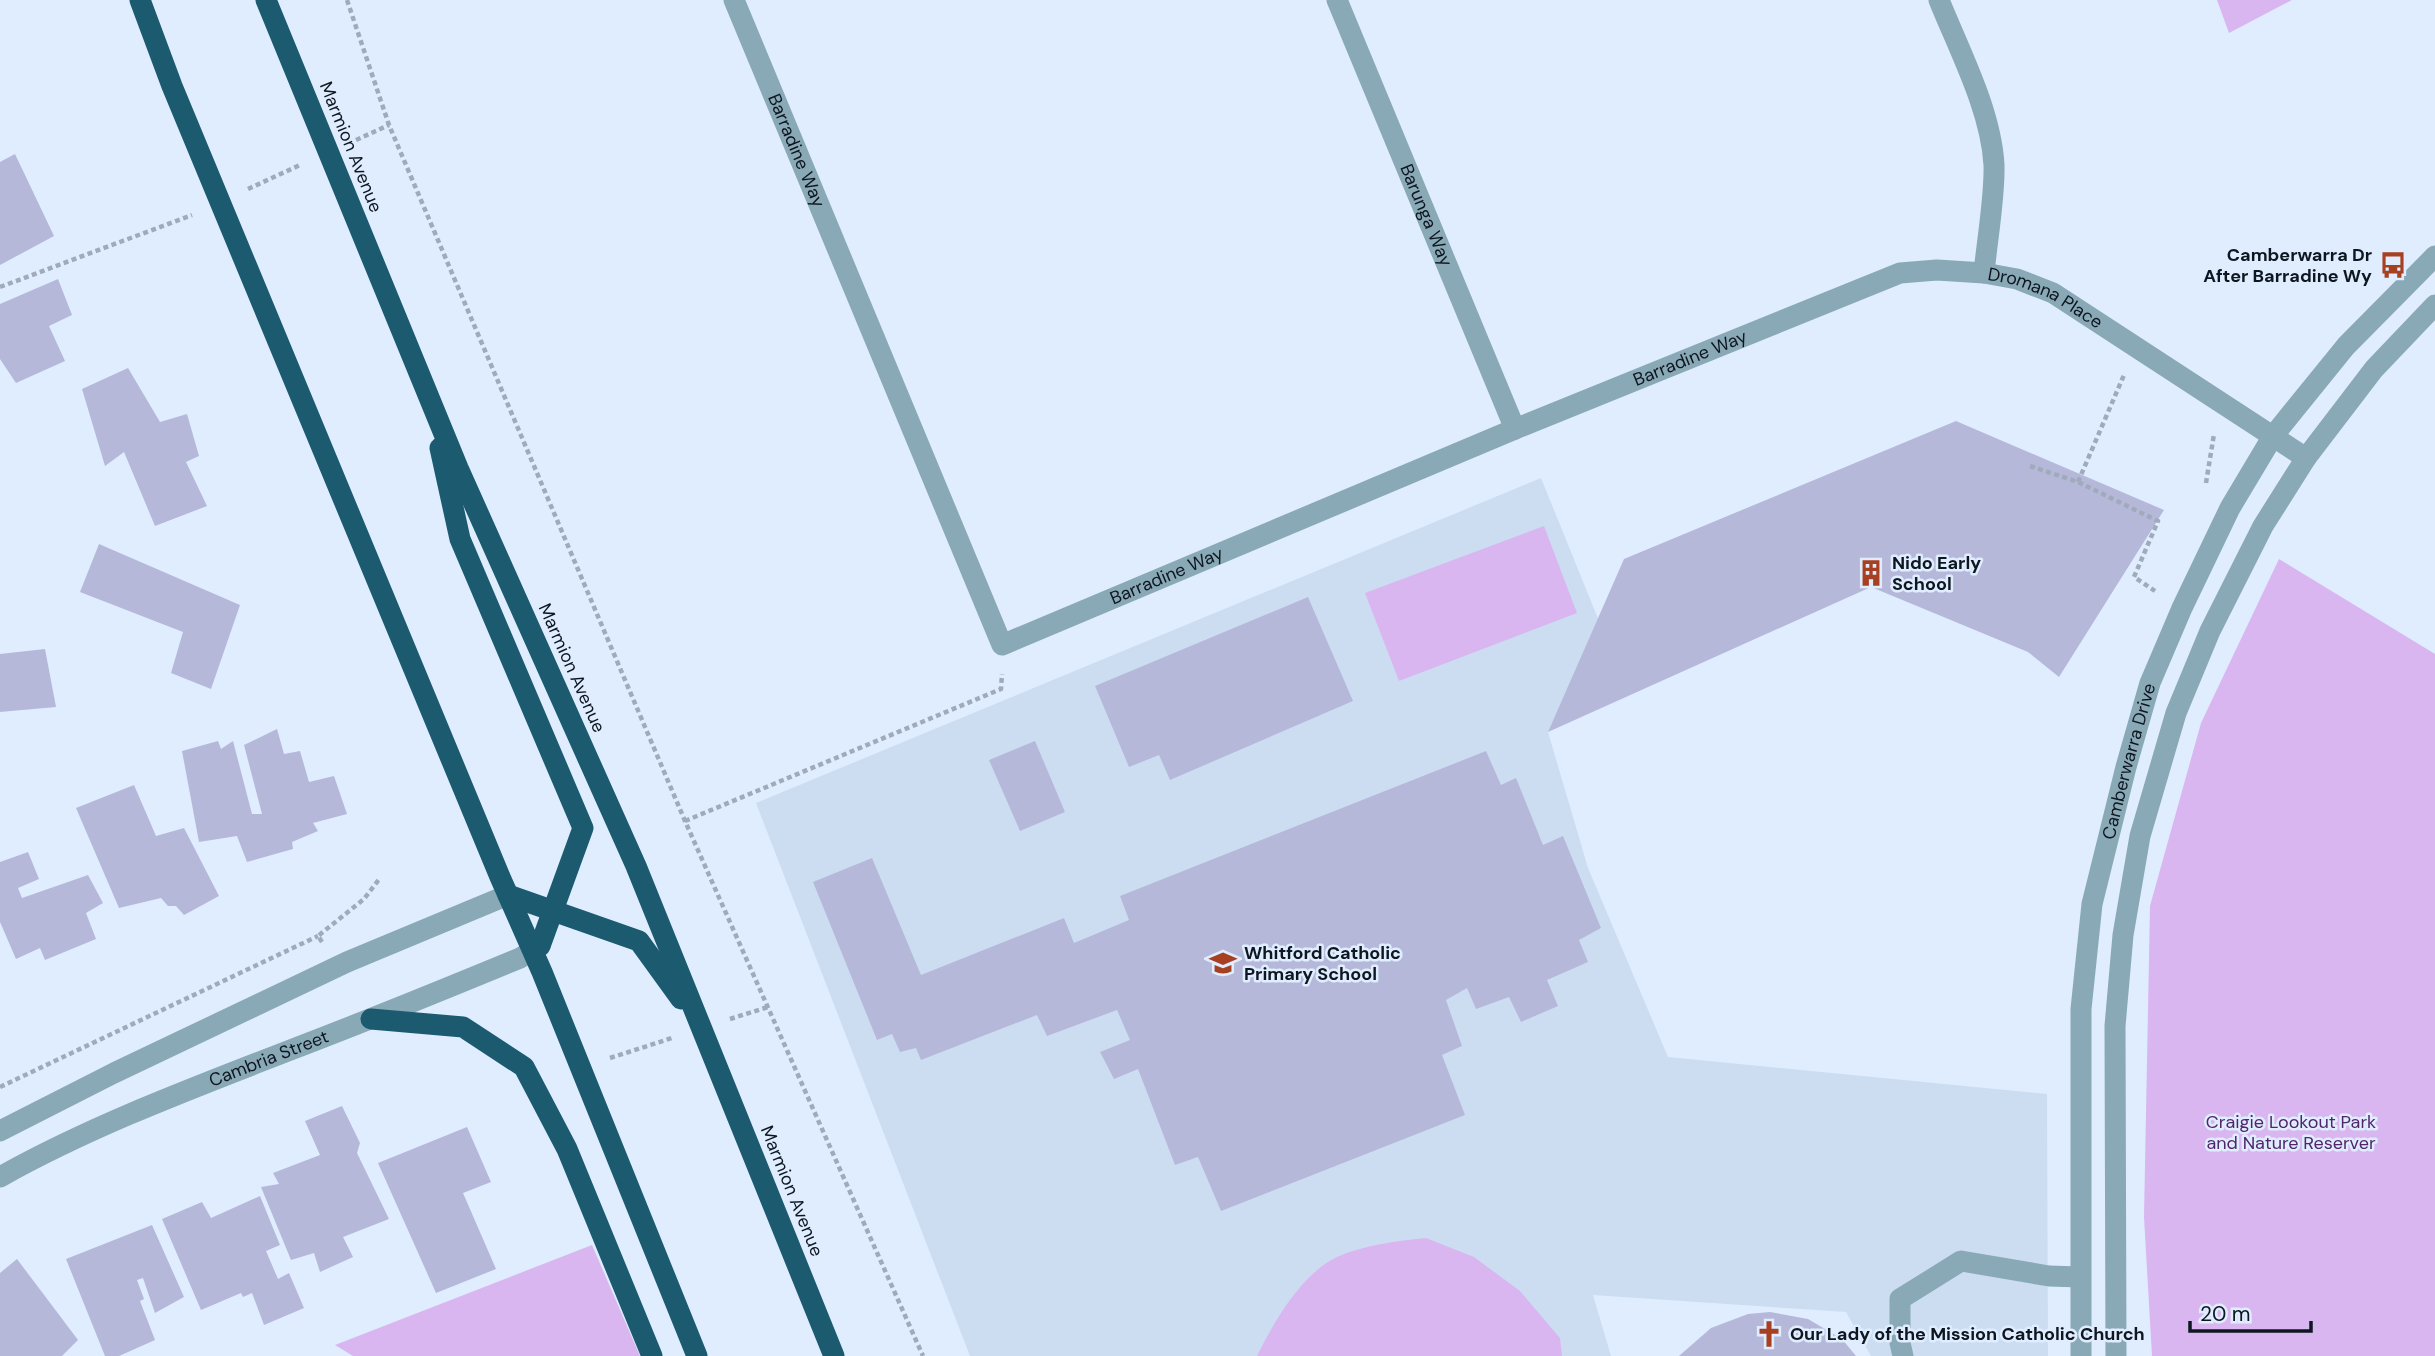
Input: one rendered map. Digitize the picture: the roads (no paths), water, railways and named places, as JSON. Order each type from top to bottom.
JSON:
[{"type":"highway","points":[[140,0],[172,86],[508,895],[536,949],[697,1356]]},
{"type":"highway","name":"Marmion Avenue","points":[[266,0],[464,480],[636,866],[834,1356]]},
{"type":"highway","points":[[427,391],[460,539],[583,828],[536,949]]},
{"type":"highway","points":[[508,895],[639,941],[702,1028]]},
{"type":"highway","points":[[371,1019],[463,1027],[524,1067],[567,1149],[652,1356]]},
{"type":"street","name":"Barradine Way","points":[[734,0],[1002,645],[1516,429],[1900,272],[1937,270],[1983,273]]},
{"type":"street","name":"Barunga Way","points":[[1337,0],[1516,429]]},
{"type":"street","name":"Dromana Place","points":[[1939,0],[1975,88],[1987,127],[1994,165],[1983,273],[2017,279],[2053,293],[2306,458]]},
{"type":"street","name":"Camberwarra Drive","points":[[2081,1356],[2081,1009],[2092,904],[2150,683],[2230,508],[2273,436],[2346,346],[2435,256]]},
{"type":"street","name":"Camberwarra Drive","points":[[2116,1356],[2115,1026],[2123,935],[2140,836],[2176,713],[2210,631],[2263,526],[2306,458],[2374,369],[2435,305]]},
{"type":"street","points":[[0,1131],[114,1073],[347,962],[508,895]]},
{"type":"street","name":"Cambria Street","points":[[0,1177],[82,1134],[371,1019],[536,949]]},
{"type":"street","points":[[1903,1356],[1900,1343],[1900,1298],[1961,1261],[2049,1276],[2080,1277]]},
{"type":"place","name":"Camberwarra Dr After Barradine Wy","points":[[2393,265]]},
{"type":"place","name":"Nido Early School","points":[[1871,573]]},
{"type":"place","name":"Whitford Catholic Primary School","points":[[1223,963]]},
{"type":"place","name":"Our Lady of the Mission Catholic Church","points":[[1769,1334]]},
{"type":"park label","name":"Craigie Lookout Park and Nature Reserver","points":[[2291,1132]]}]
